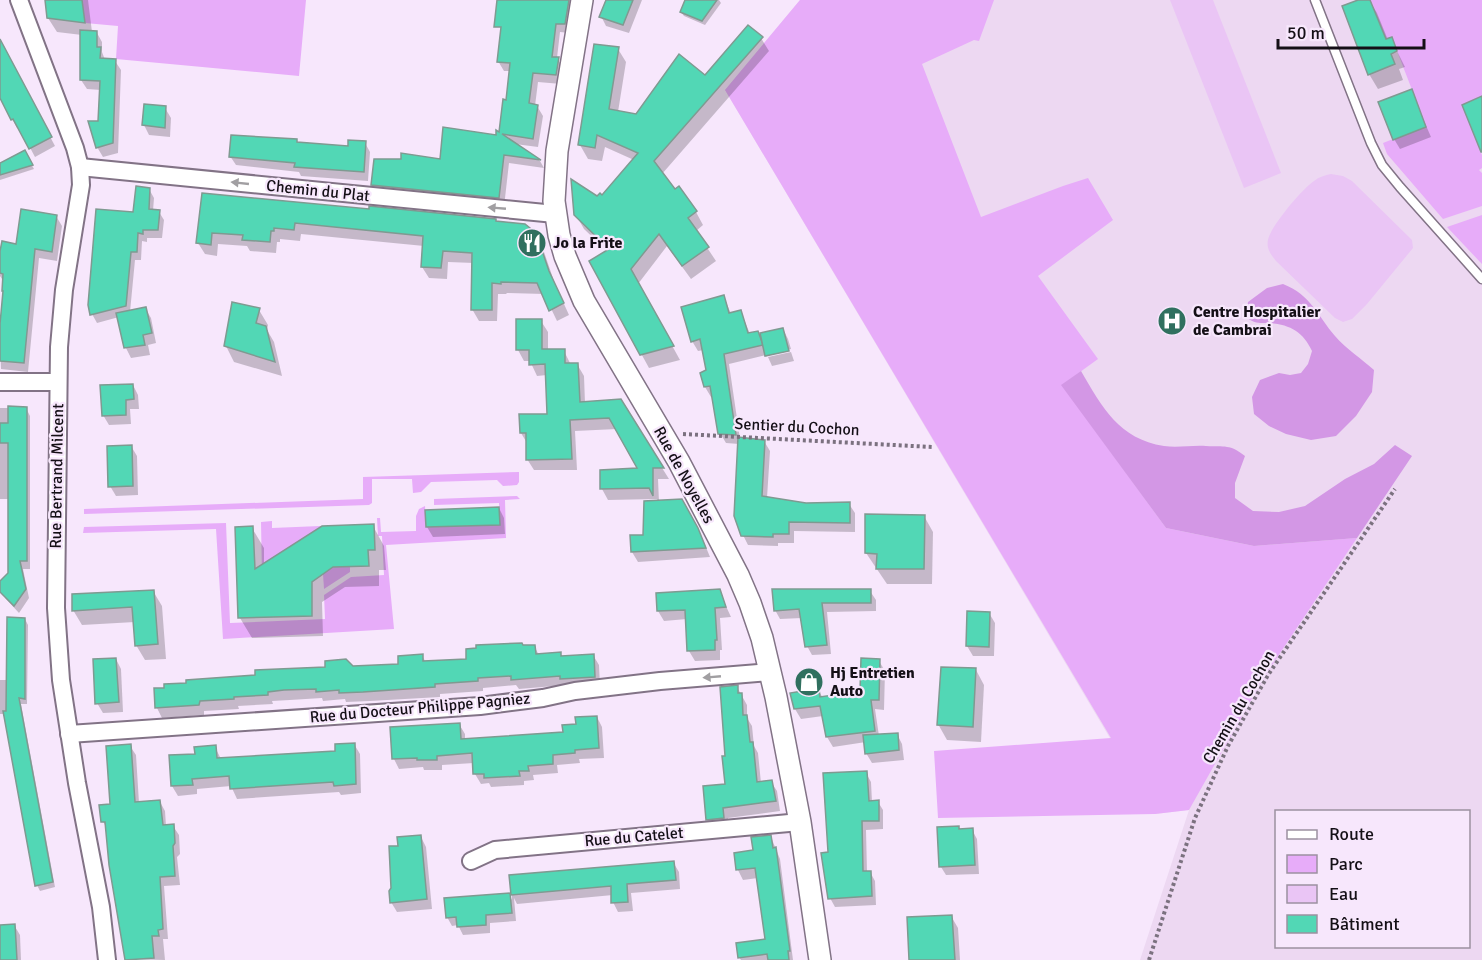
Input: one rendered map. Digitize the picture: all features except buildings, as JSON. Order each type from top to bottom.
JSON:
[{"type":"street","name":"Rue Bertrand Milcent","points":[[19,0],[80,167],[81,185],[62,315],[58,382],[56,608],[61,680],[97,884],[107,960]]},
{"type":"street","name":"Rue de Noyelles","points":[[582,0],[557,157],[555,214],[568,266],[584,300],[690,482],[744,588],[762,638],[800,822],[820,960]]},
{"type":"street","name":"Chemin du Plat","points":[[80,167],[555,214]]},
{"type":"street","points":[[0,382],[58,382]]},
{"type":"street","name":"Rue du Docteur Philippe Pagniez","points":[[69,734],[480,706],[660,681],[770,672]]},
{"type":"street","name":"Rue du Catelet","points":[[471,861],[495,850],[800,822]]},
{"type":"lane","points":[[1316,0],[1371,143],[1382,165],[1418,209],[1482,279]]},
{"type":"path","name":"Sentier du Cochon","points":[[661,433],[932,447]]},
{"type":"path","name":"Chemin du Cochon","points":[[1149,960],[1195,818],[1228,746],[1268,675],[1395,489]]},
{"type":"shaded area","name":"Centre Hospitalier de Cambrai","points":[[800,0],[1482,0],[1482,960],[1140,960],[1189,810],[1155,814],[725,90]]},
{"type":"shaded area","points":[[1283,284],[1307,300],[1339,341],[1374,370],[1372,392],[1356,416],[1336,436],[1311,440],[1286,434],[1269,426],[1254,414],[1252,397],[1260,380],[1279,373],[1290,375],[1301,373],[1308,364],[1312,351],[1305,339],[1290,328],[1277,324],[1257,323],[1246,317],[1248,302],[1267,288]]},
{"type":"shaded area","points":[[1081,371],[1105,409],[1124,429],[1135,436],[1164,446],[1227,447],[1245,456],[1235,483],[1235,498],[1253,511],[1279,512],[1305,506],[1345,479],[1374,464],[1395,445],[1412,456],[1357,538],[1254,546],[1166,528],[1061,385]]},
{"type":"green space","points":[[82,0],[306,0],[299,76],[116,59],[118,26],[85,23]]},
{"type":"green space","points":[[800,0],[994,0],[979,41],[974,40],[922,64],[981,217],[1088,178],[1113,220],[1038,276],[1098,359],[1062,385],[1166,528],[1254,546],[1357,538],[1264,677],[1189,810],[1155,814],[938,818],[934,751],[1111,738],[725,90]]},
{"type":"green space","points":[[1370,0],[1482,0],[1482,96],[1462,105],[1482,155],[1482,168],[1479,170],[1482,173],[1482,206],[1443,219],[1387,154],[1383,143],[1426,126],[1392,38],[1386,39]]},
{"type":"green space","points":[[1482,215],[1482,264],[1447,227]]},
{"type":"green space","points":[[519,472],[517,485],[503,486],[497,480],[431,482],[421,492],[413,493],[412,479],[372,479],[372,503],[369,505],[84,514],[84,509],[363,499],[363,477]]},
{"type":"green space","points":[[517,496],[520,499],[505,500],[506,538],[386,545],[394,629],[223,639],[216,529],[83,533],[84,527],[226,523],[230,623],[325,619],[324,595],[351,577],[384,575],[382,536],[378,536],[377,518],[380,518],[381,532],[416,531],[416,516],[419,509],[425,506],[426,527],[500,525],[499,503],[434,505],[434,499]]},
{"type":"green space","points":[[272,521],[272,528],[320,526],[321,540],[315,531],[276,556],[262,575],[261,522]]},
{"type":"green space","points":[[350,566],[350,572],[324,589],[323,574],[333,567]]},
{"type":"water","points":[[1170,0],[1213,0],[1281,173],[1244,188]]},
{"type":"water","points":[[1331,174],[1343,176],[1352,181],[1412,240],[1413,248],[1367,304],[1352,319],[1343,322],[1335,318],[1276,261],[1268,246],[1274,226],[1295,199],[1316,180]]},
{"type":"place","name":"Jo la Frite","points":[[532,243]]},
{"type":"place","name":"Centre Hospitalier de Cambrai","points":[[1172,321]]},
{"type":"place","name":"Hj Entretien Auto","points":[[809,682]]}]
